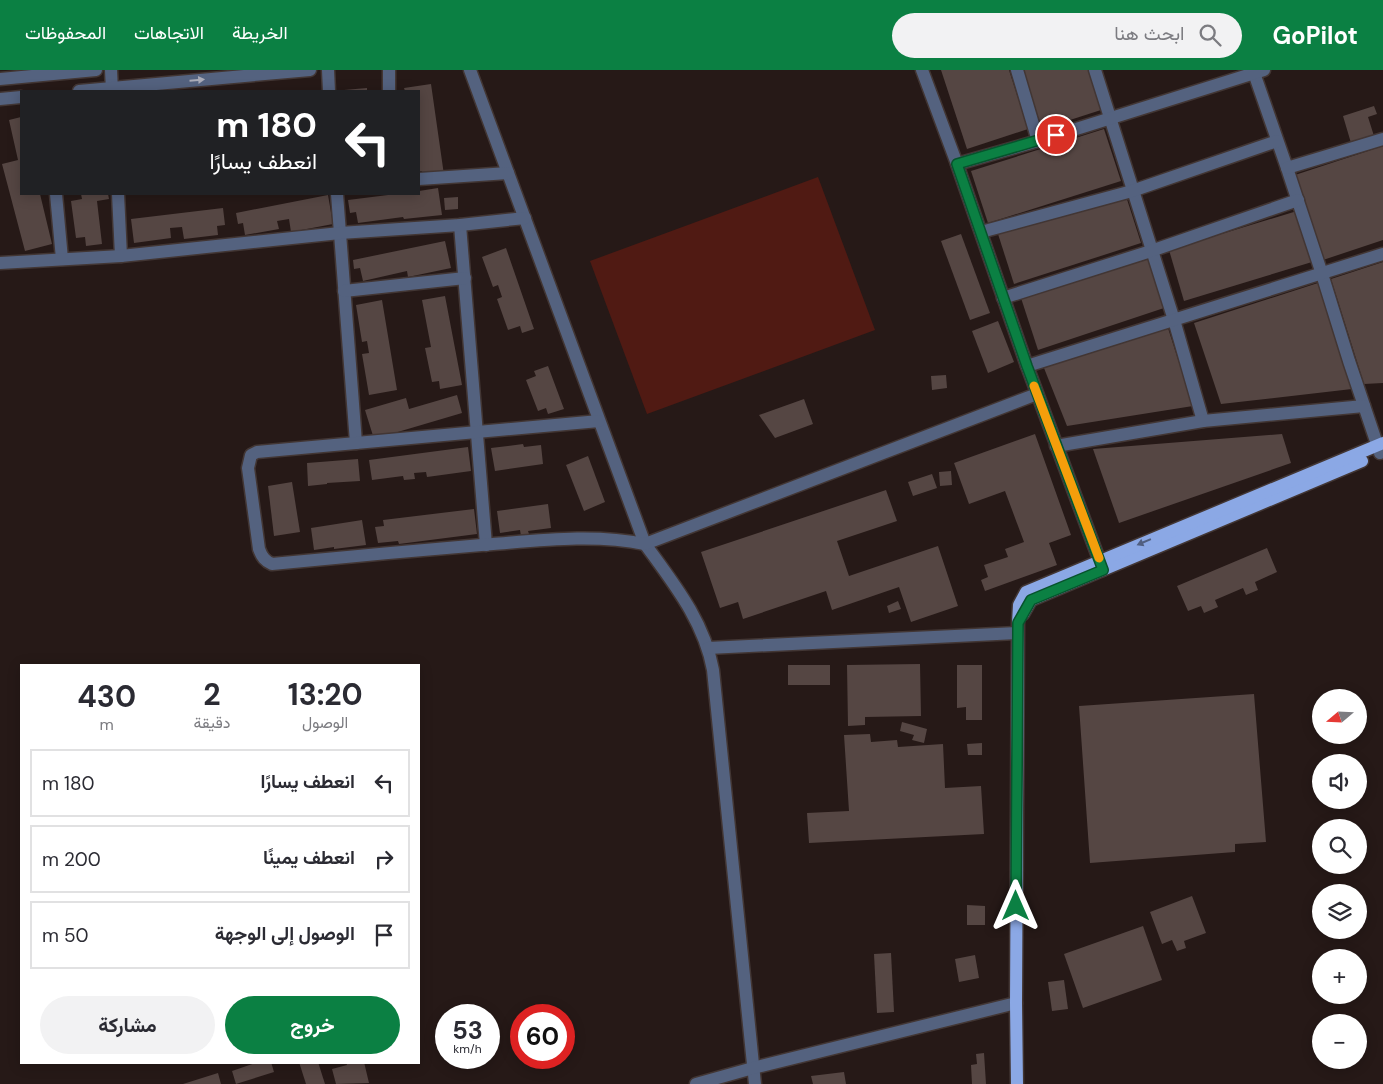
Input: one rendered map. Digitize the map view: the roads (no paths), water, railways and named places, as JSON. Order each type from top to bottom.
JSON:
[{"type":"main road","points":[[1017,1084],[1018,628],[1019,605],[1026,592],[1101,565],[1381,448]]},
{"type":"street","points":[[0,79],[96,70]]},
{"type":"street","points":[[111,70],[112,90],[310,70]]},
{"type":"street","points":[[328,70],[329,90]]},
{"type":"street","points":[[389,70],[390,90]]},
{"type":"street","points":[[470,70],[645,544],[697,620],[708,648],[714,670],[755,1084]]},
{"type":"street","points":[[922,70],[957,164],[1037,394],[1101,565]]},
{"type":"street","points":[[1017,70],[1038,141]]},
{"type":"street","points":[[1094,70],[1174,320],[1203,421]]},
{"type":"street","points":[[957,164],[1038,141],[1257,71],[1364,406],[1381,448]]},
{"type":"street","points":[[0,99],[20,97]]},
{"type":"street","points":[[1287,168],[1383,139]]},
{"type":"street","points":[[981,232],[1132,191],[1278,141]]},
{"type":"street","points":[[420,179],[508,173]]},
{"type":"street","points":[[56,195],[62,259]]},
{"type":"street","points":[[118,195],[121,256]]},
{"type":"street","points":[[337,195],[356,443]]},
{"type":"street","points":[[1003,298],[1151,251],[1298,200]]},
{"type":"street","points":[[0,264],[121,256],[340,233],[460,225],[525,218]]},
{"type":"street","points":[[460,225],[486,545]]},
{"type":"street","points":[[1027,366],[1383,254]]},
{"type":"street","points":[[344,291],[465,278]]},
{"type":"street","points":[[599,421],[257,452],[251,455],[248,468],[261,556],[272,564],[571,538],[625,540],[645,544],[1037,394]]},
{"type":"street","points":[[1056,446],[1203,421],[1364,406]]},
{"type":"street","points":[[708,648],[1018,628]]},
{"type":"street","points":[[696,1084],[753,1068],[1016,1003]]}]
